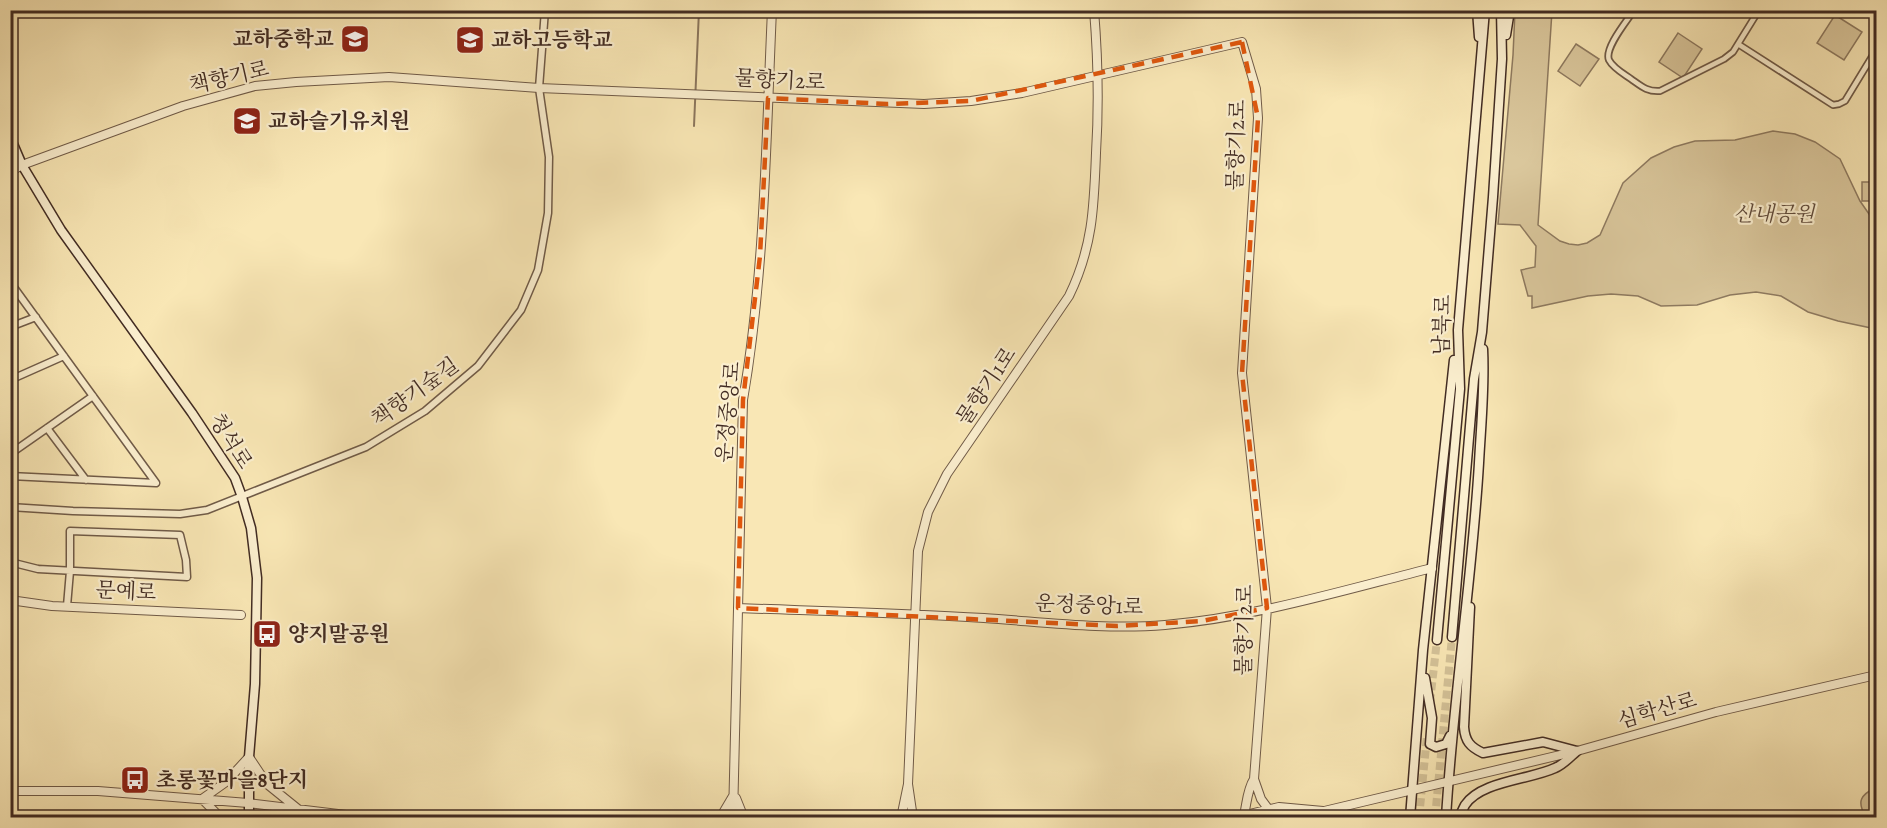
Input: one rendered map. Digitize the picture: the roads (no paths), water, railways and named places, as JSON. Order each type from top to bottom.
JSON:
[{"type":"main road","points":[[1477,10],[1481,57]]},
{"type":"main road","name":"남북로","points":[[1437,640],[1460,389],[1458,330],[1485,10]]},
{"type":"main road","name":"남북로","points":[[1452,637],[1474,379],[1482,332],[1493,197],[1502,59],[1501,10]]},
{"type":"main road","points":[[1502,59],[1510,10]]},
{"type":"main road","name":"청석로","points":[[10,137],[22,165],[61,230],[235,477],[251,528],[257,578],[255,684],[249,757],[249,818]]},
{"type":"main road","points":[[1410,818],[1422,660],[1458,330]]},
{"type":"main road","points":[[1446,818],[1453,729],[1475,536],[1484,378],[1482,332]]},
{"type":"main road","points":[[1469,575],[1471,613],[1465,738],[1475,749],[1483,753],[1543,742],[1577,751]]},
{"type":"main road","points":[[1422,660],[1432,718],[1430,744],[1436,747],[1446,744],[1453,729]]},
{"type":"main road","points":[[1459,818],[1465,805],[1473,796],[1486,788],[1523,779],[1557,767],[1577,751]]},
{"type":"street","name":"책향기숲길","points":[[10,507],[180,514],[207,510],[366,447],[425,411],[478,366],[521,310],[538,270],[548,213],[549,157],[539,88],[545,10]]},
{"type":"street","name":"운정중앙로","points":[[733,818],[743,400],[751,354],[760,256],[772,10]]},
{"type":"street","name":"물향기1로","points":[[908,784],[914,614],[918,551],[922,531],[935,496],[947,474],[1069,296],[1079,275],[1094,216],[1099,75],[1094,10]]},
{"type":"street","points":[[1634,10],[1610,47],[1608,55],[1613,66],[1652,92],[1660,91],[1733,52],[1759,10]]},
{"type":"street","name":"물향기2로","points":[[539,88],[924,104],[970,101],[1022,93],[1242,42],[1256,88],[1258,118],[1242,373],[1266,608],[1254,779],[1249,788],[1244,815]]},
{"type":"street","points":[[1738,44],[1833,105],[1845,101],[1876,50]]},
{"type":"street","name":"책향기로","points":[[10,172],[22,165],[183,106],[255,86],[389,77],[539,88]]},
{"type":"street","points":[[10,282],[156,483],[10,476]]},
{"type":"street","points":[[10,327],[36,317]]},
{"type":"street","points":[[10,380],[64,356]]},
{"type":"street","points":[[10,454],[93,396]]},
{"type":"street","points":[[47,428],[86,480]]},
{"type":"street","points":[[10,562],[38,569],[70,571],[187,577],[186,560],[180,535],[70,531],[70,571],[67,606]]},
{"type":"street","name":"운정중앙1로","points":[[738,608],[914,614],[1117,626],[1163,625],[1202,621],[1304,600],[1432,567]]},
{"type":"street","name":"문예로","points":[[10,600],[67,606],[240,615]]},
{"type":"street","name":"심학산로","points":[[1320,813],[1577,751],[1716,712],[1876,675]]},
{"type":"street","points":[[202,799],[226,782],[249,757],[267,784],[298,809]]},
{"type":"street","points":[[1254,779],[1261,799],[1269,810]]},
{"type":"street","points":[[901,818],[908,784]]},
{"type":"street","points":[[908,784],[913,818]]},
{"type":"street","points":[[10,791],[99,791],[248,803],[371,818]]},
{"type":"street","points":[[720,818],[734,794]]},
{"type":"street","points":[[734,794],[744,818]]},
{"type":"street","points":[[202,799],[221,818]]},
{"type":"street","points":[[1233,818],[1280,807],[1320,813]]},
{"type":"street","points":[[286,818],[298,809]]},
{"type":"street","points":[[1274,818],[1320,813]]},
{"type":"street","points":[[1309,818],[1320,813]]},
{"type":"street","points":[[1852,818],[1859,815],[1861,818]]},
{"type":"waterway","points":[[694,126],[699,10]]},
{"type":"tunnel","points":[[1435,818],[1452,637]]},
{"type":"tunnel","points":[[1430,702],[1437,640]]},
{"type":"tunnel","points":[[1419,818],[1427,736]]},
{"type":"place","name":"교하중학교","points":[[355,39]]},
{"type":"place","name":"교하고등학교","points":[[470,40]]},
{"type":"place","name":"교하슬기유치원","points":[[247,121]]},
{"type":"place","name":"양지말공원","points":[[267,634]]},
{"type":"place","name":"초롱꽃마을8단지","points":[[135,780]]},
{"type":"park label","name":"산내공원","points":[[1774,214]]}]
